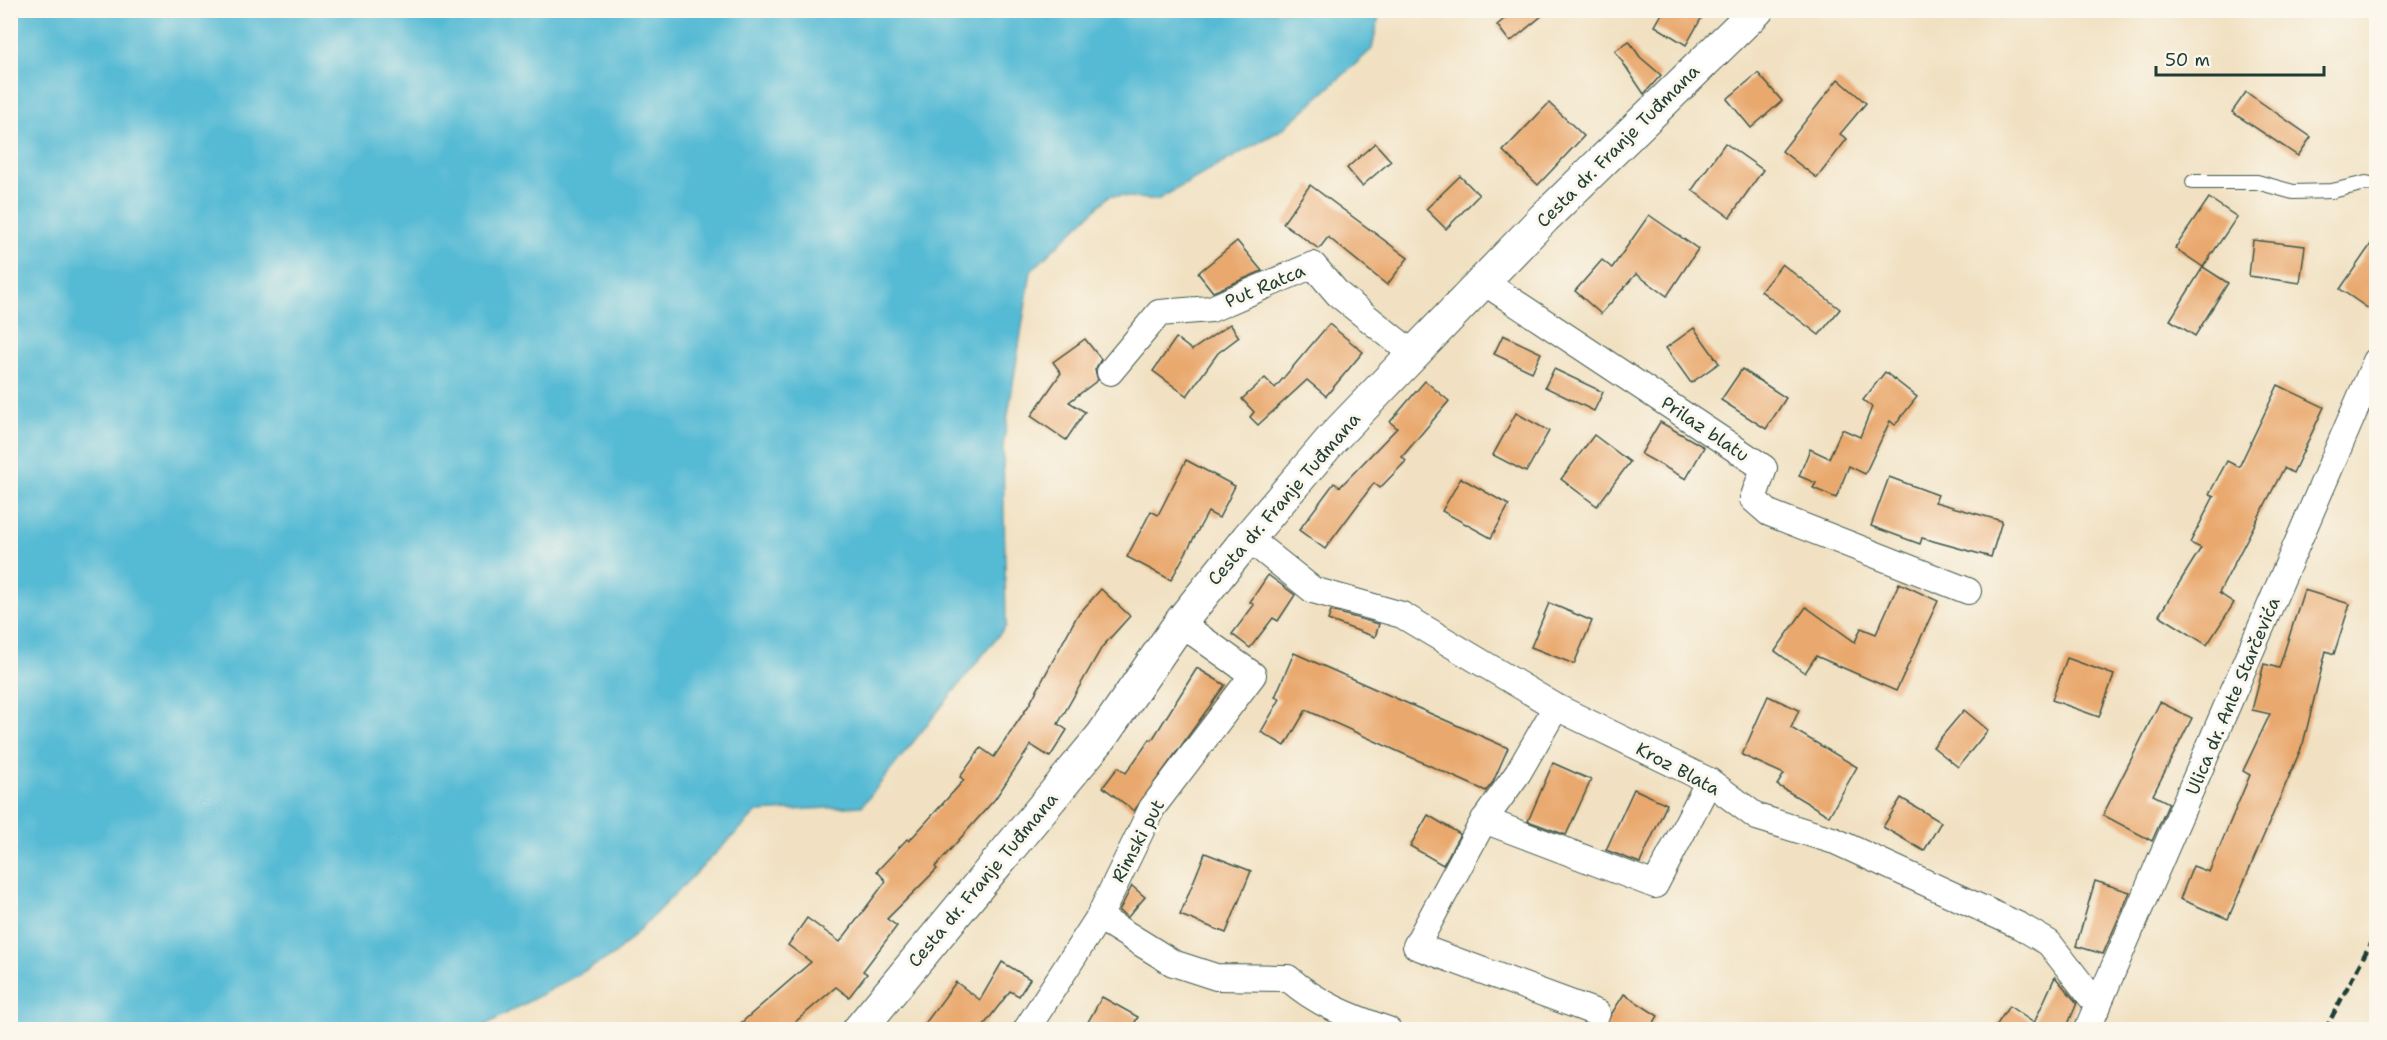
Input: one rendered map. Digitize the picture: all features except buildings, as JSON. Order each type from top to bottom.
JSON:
[{"type":"main road","name":"Cesta dr. Franje Tuđmana","points":[[859,1029],[1102,736],[1180,623],[1332,439],[1544,218],[1757,10]]},
{"type":"street","name":"Put Ratca","points":[[1110,372],[1159,313],[1211,309],[1313,265],[1338,294],[1413,355]]},
{"type":"street","name":"Prilaz blatu","points":[[1484,282],[1764,468],[1753,498],[1769,513],[1968,591]]},
{"type":"street","name":"Ulica dr. Ante Starčevića","points":[[2086,1029],[2098,1006],[2376,362]]},
{"type":"street","name":"Kroz Blata","points":[[1248,538],[1313,590],[1402,615],[1556,707],[1709,782],[1757,817],[1835,841],[2020,926],[2049,943],[2098,1006]]},
{"type":"street","name":"Rimski put","points":[[1026,1029],[1099,917],[1152,808],[1253,675],[1180,623]]},
{"type":"street","points":[[1556,707],[1518,773],[1484,820],[1416,946],[1597,1013]]},
{"type":"street","points":[[1484,820],[1655,885],[1709,782]]},
{"type":"street","points":[[1099,917],[1173,963],[1216,977],[1288,978],[1306,994],[1343,1014],[1388,1029]]},
{"type":"lane","points":[[2193,182],[2257,182],[2293,192],[2332,191],[2366,183],[2376,185]]},
{"type":"water","points":[[10,11],[1380,11],[1372,49],[1283,129],[1157,200],[1110,195],[1031,271],[1003,446],[1006,626],[862,806],[757,812],[614,955],[478,1029],[11,1029]]},
{"type":"railway","points":[[2325,1030],[2376,933]]}]
